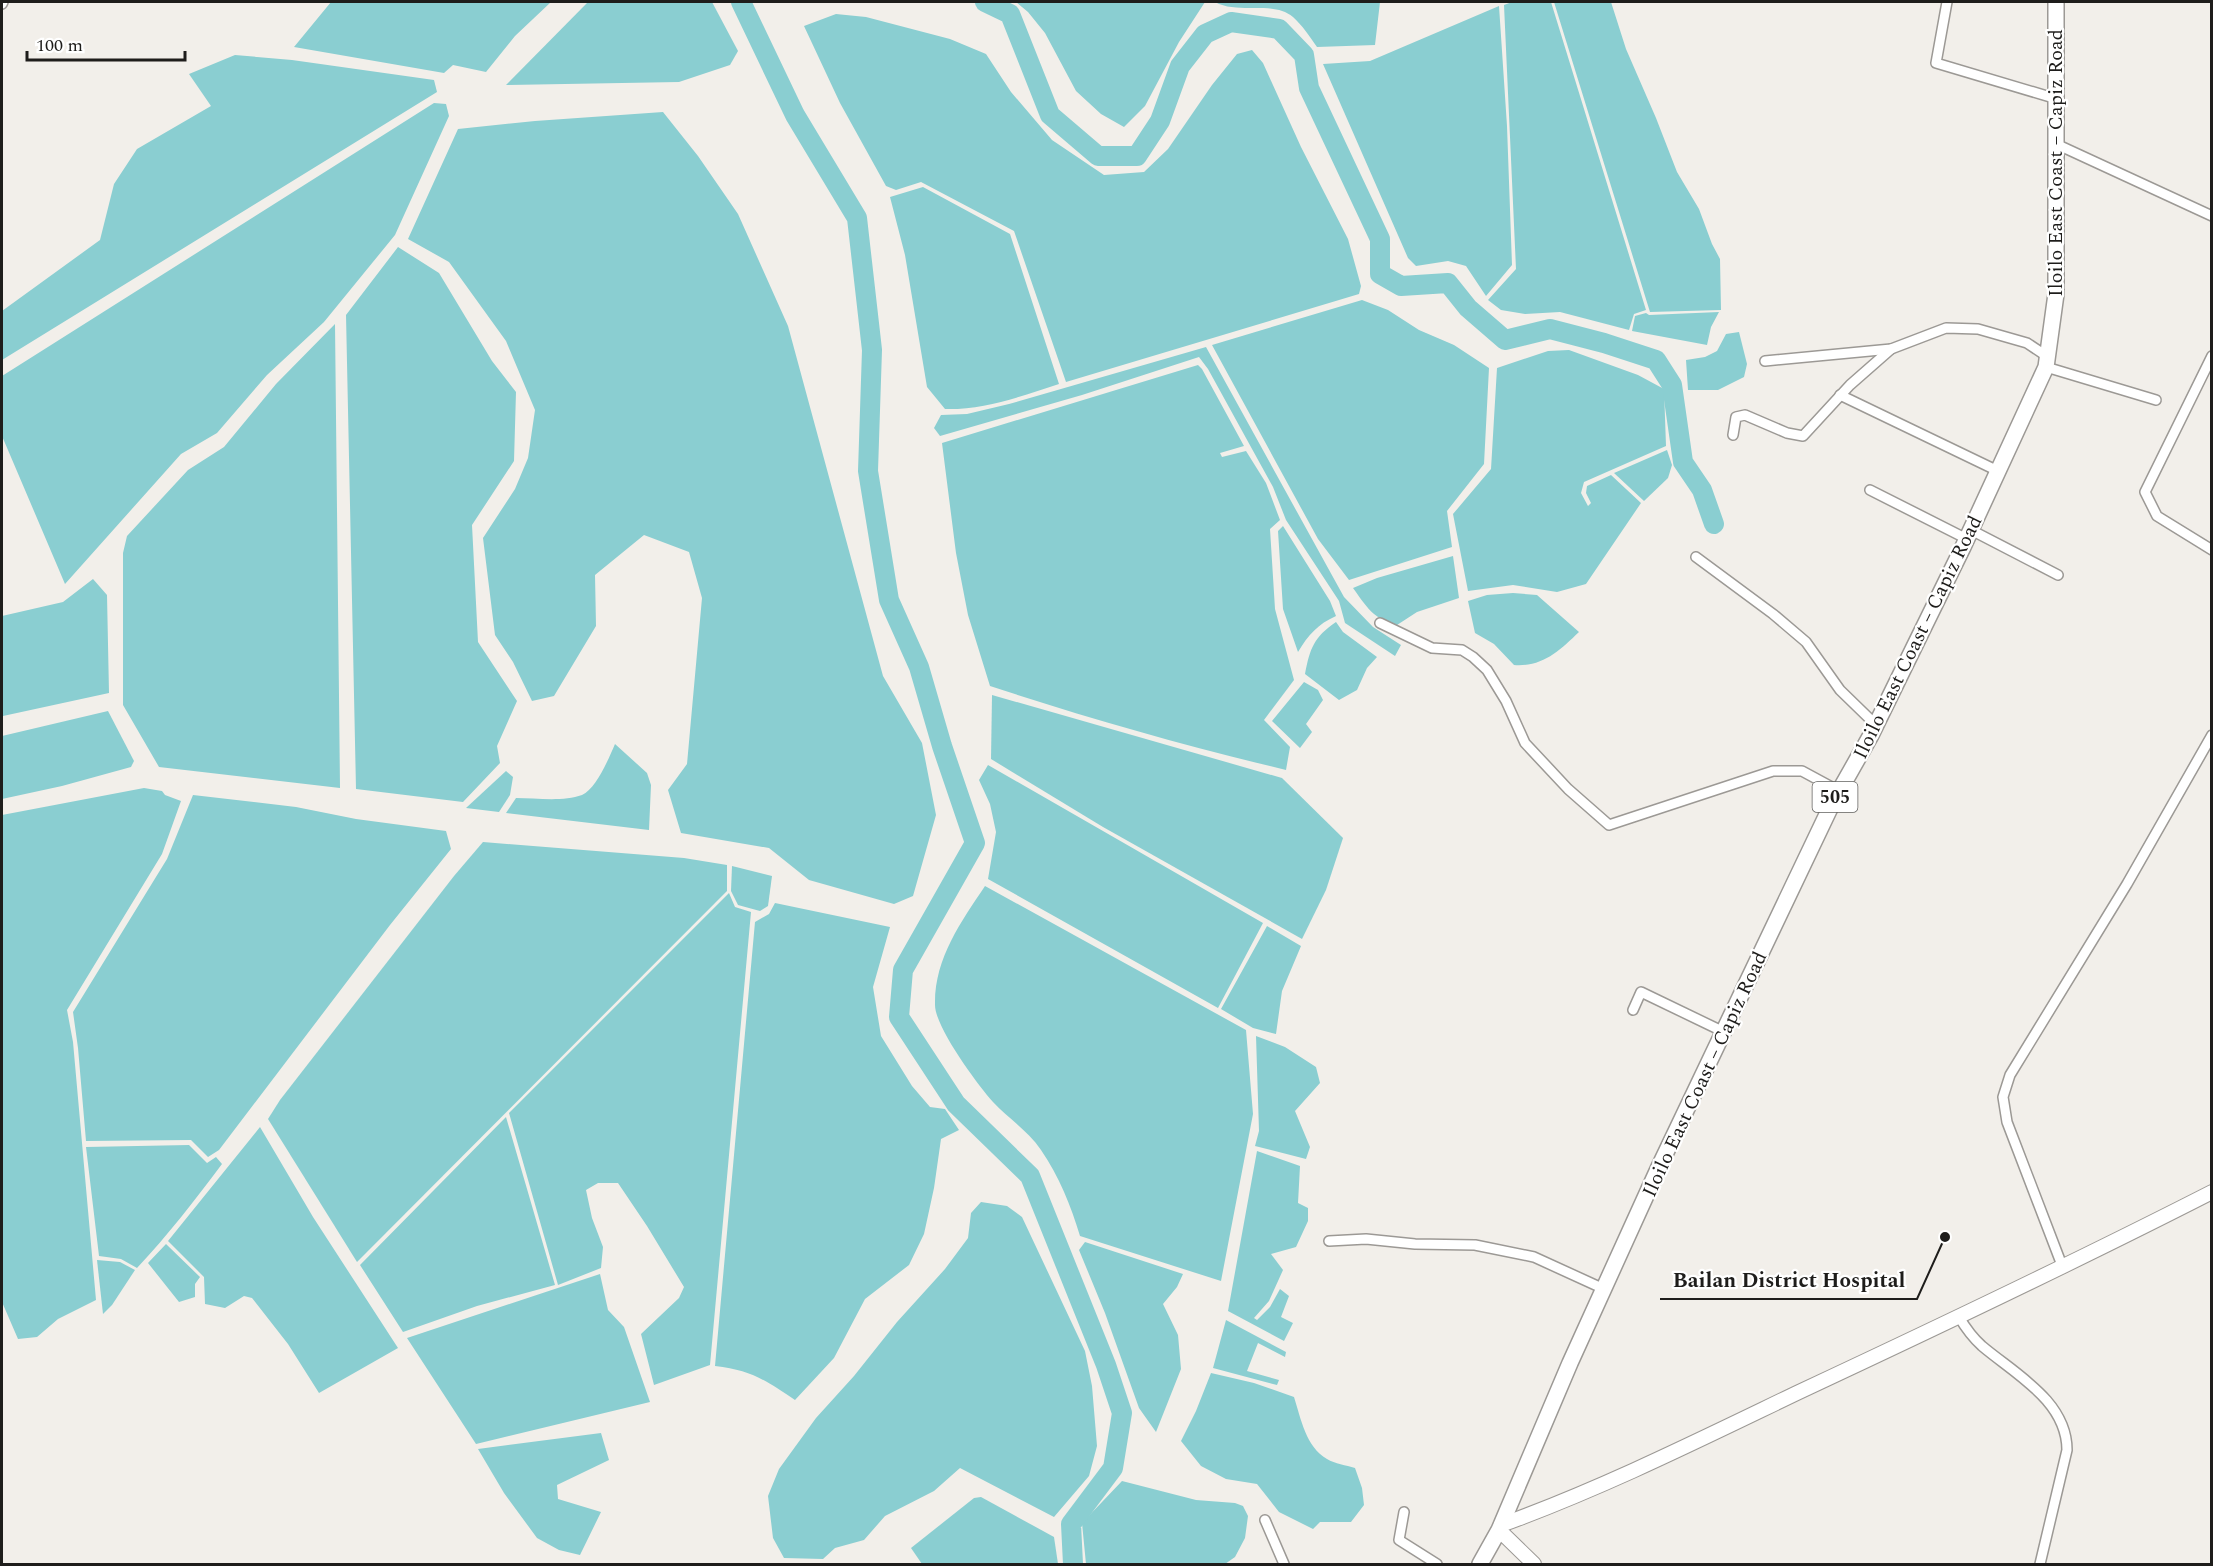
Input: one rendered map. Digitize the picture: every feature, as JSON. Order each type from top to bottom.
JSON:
[{"type":"main road","name":"Iloilo East Coast – Capiz Road","points":[[1480,1564],[1500,1528],[1604,1289],[1724,1032],[1839,791],[1876,725],[1969,535],[2047,362],[2056,294],[2056,2]]},
{"type":"main road","points":[[1534,1564],[1500,1528],[1640,1468],[2063,1268],[2211,1192]]},
{"type":"street","points":[[1947,2],[1936,63],[2057,99]]},
{"type":"street","points":[[2056,144],[2211,216]]},
{"type":"street","points":[[1765,361],[1892,349],[1946,328],[1978,329],[2027,343],[2047,362],[2156,400]]},
{"type":"street","points":[[1733,435],[1736,417],[1744,416],[1787,433],[1803,436],[1840,394],[1892,349]]},
{"type":"street","points":[[2211,357],[2145,492],[2157,516],[2211,550]]},
{"type":"street","points":[[1840,394],[1998,471]]},
{"type":"street","points":[[1870,490],[2058,575]]},
{"type":"street","points":[[1696,557],[1773,614],[1806,642],[1840,690],[1876,725]]},
{"type":"street","points":[[1380,623],[1432,648],[1462,650],[1473,657],[1487,670],[1506,701],[1525,743],[1568,789],[1608,825],[1773,771],[1802,771],[1839,791]]},
{"type":"street","points":[[2063,1268],[2007,1122],[2003,1097],[2010,1075],[2127,884],[2211,735]]},
{"type":"street","points":[[1633,1010],[1641,992],[1724,1032]]},
{"type":"street","points":[[1329,1240],[1366,1239],[1415,1244],[1475,1245],[1534,1257],[1604,1289]]},
{"type":"street","points":[[1959,1317],[1982,1345],[2009,1365],[2050,1404],[2067,1435],[2067,1450],[2040,1564]]},
{"type":"street","points":[[1404,1512],[1399,1540],[1437,1564]]},
{"type":"street","points":[[1265,1520],[1284,1564]]},
{"type":"water","points":[[331,2],[551,2],[515,36],[486,72],[453,65],[444,73],[294,47]]},
{"type":"water","points":[[588,2],[712,2],[738,51],[730,65],[679,82],[506,85]]},
{"type":"water","points":[[1016,2],[1205,2],[1179,42],[1145,106],[1124,127],[1101,114],[1076,91],[1045,33],[1028,12]]},
{"type":"water","points":[[1215,2],[1380,2],[1375,45],[1317,47],[1300,24],[1285,12],[1265,8],[1224,6]]},
{"type":"water","points":[[1512,2],[1551,2],[1646,310],[1634,314],[1629,330],[1560,312],[1525,314],[1501,310],[1488,300],[1516,269],[1504,5]]},
{"type":"water","points":[[1554,2],[1611,2],[1626,49],[1677,172],[1699,209],[1720,259],[1721,310],[1650,312]]},
{"type":"water","points":[[1499,6],[1507,126],[1512,265],[1486,296],[1466,266],[1448,261],[1416,266],[1408,258],[1323,64],[1370,61]]},
{"type":"water","points":[[836,14],[866,17],[950,39],[986,54],[1011,92],[1052,140],[1104,175],[1144,172],[1168,149],[1212,85],[1237,54],[1252,50],[1263,63],[1301,147],[1348,239],[1361,286],[1359,294],[1066,382],[1014,231],[921,182],[896,190],[886,186],[840,103],[804,26]]},
{"type":"water","points":[[235,55],[292,60],[434,80],[437,92],[2,360],[2,311],[100,240],[114,184],[137,149],[211,106],[189,74]]},
{"type":"water","points":[[434,103],[446,104],[449,116],[395,235],[324,322],[267,375],[217,433],[181,454],[65,584],[2,436],[2,376]]},
{"type":"water","points":[[663,112],[698,156],[738,214],[788,326],[883,676],[922,743],[936,815],[913,896],[894,904],[809,880],[769,848],[681,833],[668,790],[687,764],[702,598],[689,552],[644,535],[595,575],[596,626],[554,696],[532,701],[513,662],[495,635],[483,538],[515,489],[528,458],[535,410],[506,341],[449,262],[408,239],[458,129]]},
{"type":"water","points":[[923,187],[1010,234],[1059,384],[1003,401],[960,409],[945,409],[927,387],[905,255],[890,197]]},
{"type":"water","points":[[398,247],[439,273],[492,361],[516,392],[514,461],[472,525],[478,642],[517,701],[497,746],[500,763],[463,802],[356,789],[346,315]]},
{"type":"water","points":[[1362,300],[1388,310],[1419,330],[1454,345],[1489,368],[1484,464],[1447,511],[1452,547],[1349,580],[1318,539],[1212,345]]},
{"type":"water","points":[[1719,312],[1711,327],[1707,345],[1632,331],[1635,316],[1646,313],[1649,315]]},
{"type":"water","points":[[335,324],[340,788],[159,767],[123,705],[123,553],[127,536],[188,470],[224,447],[276,384]]},
{"type":"water","points":[[1739,332],[1747,364],[1744,377],[1718,390],[1688,390],[1686,360],[1705,357],[1717,351],[1726,334]]},
{"type":"water","points":[[1206,347],[1344,597],[1373,627],[1401,645],[1395,656],[1345,623],[1339,601],[1286,520],[1273,487],[1208,369],[1199,357],[1082,395],[940,436],[934,428],[941,415],[967,414],[1009,404]]},
{"type":"water","points":[[1569,350],[1638,375],[1664,389],[1666,446],[1584,482],[1581,493],[1588,506],[1591,503],[1586,493],[1587,486],[1611,475],[1641,503],[1586,584],[1557,592],[1513,585],[1468,591],[1453,514],[1491,469],[1497,368],[1548,351]]},
{"type":"water","points":[[1198,365],[1244,446],[1220,453],[1222,457],[1246,451],[1266,483],[1280,520],[1270,529],[1275,609],[1294,680],[1264,720],[1290,747],[1286,770],[1137,731],[990,686],[968,615],[956,553],[942,443]]},
{"type":"water","points":[[1667,450],[1672,465],[1668,478],[1644,501],[1614,473]]},
{"type":"water","points":[[1283,526],[1330,601],[1336,616],[1314,631],[1298,652],[1283,609],[1278,531]]},
{"type":"water","points":[[1453,556],[1459,598],[1417,612],[1397,625],[1376,616],[1353,588],[1377,578]]},
{"type":"water","points":[[93,579],[107,595],[109,693],[3,716],[2,616],[63,602]]},
{"type":"water","points":[[1513,593],[1537,595],[1579,632],[1550,656],[1534,663],[1514,665],[1494,644],[1475,633],[1468,601],[1487,595]]},
{"type":"water","points":[[1336,622],[1343,632],[1377,657],[1367,668],[1357,690],[1339,700],[1305,674],[1314,644]]},
{"type":"water","points":[[1304,682],[1318,690],[1323,700],[1306,724],[1312,732],[1300,748],[1272,721]]},
{"type":"water","points":[[992,695],[1282,778],[1343,838],[1326,890],[1302,939],[1103,827],[991,759]]},
{"type":"water","points":[[108,711],[134,761],[131,767],[62,786],[2,799],[2,736]]},
{"type":"water","points":[[615,744],[647,773],[651,785],[649,830],[506,813],[516,798],[558,799],[575,797],[587,792],[606,765]]},
{"type":"water","points":[[988,765],[1263,923],[1218,1008],[988,879],[996,832],[990,804],[979,780]]},
{"type":"water","points":[[506,771],[513,777],[510,795],[499,812],[466,808]]},
{"type":"water","points":[[144,788],[162,791],[165,795],[181,801],[162,854],[67,1010],[73,1042],[96,1300],[58,1319],[37,1337],[18,1339],[2,1302],[2,815]]},
{"type":"water","points":[[193,795],[296,807],[356,819],[446,831],[451,849],[390,925],[219,1150],[208,1157],[191,1140],[86,1141],[73,1012],[167,859]]},
{"type":"water","points":[[483,842],[684,858],[727,865],[727,891],[357,1262],[268,1119],[280,1100]]},
{"type":"water","points":[[732,866],[772,876],[768,906],[760,911],[738,905],[731,891]]},
{"type":"water","points":[[985,886],[1246,1030],[1253,1114],[1221,1281],[1080,1236],[1064,1192],[1041,1150],[986,1094],[949,1041],[935,1005],[939,972],[951,942]]},
{"type":"water","points":[[729,893],[735,907],[751,912],[710,1365],[654,1385],[641,1334],[679,1298],[684,1287],[618,1183],[598,1183],[586,1190],[592,1218],[603,1247],[601,1268],[558,1285],[509,1113]]},
{"type":"water","points":[[775,903],[890,927],[873,987],[881,1036],[912,1086],[930,1107],[945,1109],[959,1130],[941,1139],[924,1234],[909,1265],[865,1299],[834,1358],[795,1400],[748,1373],[715,1366],[755,922],[769,914]]},
{"type":"water","points":[[1267,926],[1301,946],[1282,991],[1276,1034],[1253,1028],[1221,1009]]},
{"type":"water","points":[[1256,1036],[1285,1047],[1316,1067],[1320,1083],[1295,1111],[1310,1147],[1306,1159],[1255,1146],[1259,1131]]},
{"type":"water","points":[[506,1117],[555,1285],[477,1306],[403,1332],[360,1265]]},
{"type":"water","points":[[260,1127],[313,1217],[398,1348],[319,1393],[288,1344],[252,1298],[244,1296],[225,1308],[205,1304],[204,1277],[168,1241]]},
{"type":"water","points":[[189,1145],[207,1163],[216,1157],[222,1164],[160,1243],[137,1268],[121,1259],[99,1256],[86,1147]]},
{"type":"water","points":[[1257,1151],[1300,1166],[1298,1203],[1308,1208],[1308,1221],[1296,1247],[1271,1254],[1283,1270],[1269,1301],[1254,1318],[1257,1320],[1270,1307],[1280,1289],[1289,1296],[1281,1317],[1293,1323],[1284,1341],[1228,1311]]},
{"type":"water","points":[[981,1202],[1007,1206],[1022,1217],[1085,1351],[1092,1386],[1097,1446],[1089,1476],[1054,1517],[960,1468],[934,1491],[885,1516],[864,1540],[835,1548],[823,1559],[784,1558],[773,1538],[768,1496],[779,1469],[816,1418],[945,1269],[968,1238],[971,1213]]},
{"type":"water","points":[[1085,1242],[1183,1274],[1177,1287],[1163,1304],[1178,1335],[1181,1369],[1156,1432],[1139,1408],[1105,1313],[1079,1250]]},
{"type":"water","points":[[166,1244],[200,1277],[195,1284],[195,1297],[179,1302],[148,1263]]},
{"type":"water","points":[[97,1260],[120,1262],[135,1270],[112,1305],[103,1314]]},
{"type":"water","points":[[600,1274],[608,1310],[624,1327],[650,1402],[476,1444],[407,1338]]},
{"type":"water","points":[[1226,1320],[1286,1352],[1285,1357],[1258,1343],[1247,1371],[1279,1380],[1277,1385],[1213,1368]]},
{"type":"water","points":[[1211,1373],[1254,1383],[1294,1397],[1305,1432],[1320,1454],[1330,1461],[1355,1468],[1362,1488],[1364,1505],[1351,1522],[1320,1522],[1313,1529],[1279,1512],[1257,1484],[1226,1479],[1201,1466],[1181,1441]]},
{"type":"water","points":[[601,1433],[609,1460],[557,1485],[558,1499],[601,1512],[580,1555],[559,1550],[537,1538],[504,1493],[478,1449]]},
{"type":"water","points":[[1122,1481],[1196,1500],[1235,1503],[1243,1506],[1248,1516],[1245,1538],[1235,1557],[1225,1564],[1086,1564],[1082,1523]]},
{"type":"water","points":[[981,1497],[1054,1537],[1058,1564],[922,1564],[911,1548],[974,1498]]},
{"type":"waterway","points":[[741,2],[795,115],[857,218],[872,350],[868,471],[889,600],[919,667],[942,746],[975,843],[903,970],[899,1017],[956,1104],[1030,1176],[1106,1365],[1122,1413],[1113,1468],[1071,1524],[1073,1564]]},
{"type":"waterway","points":[[985,2],[1010,14],[1050,115],[1098,156],[1137,156],[1160,121],[1180,66],[1205,34],[1231,22],[1279,29],[1304,55],[1309,88],[1380,239],[1380,274],[1401,286],[1448,283],[1468,308],[1505,340],[1550,329],[1656,360],[1672,385],[1683,462],[1702,490],[1714,524]]},
{"type":"place","name":"Bailan District Hospital","points":[[1945,1237]]}]
